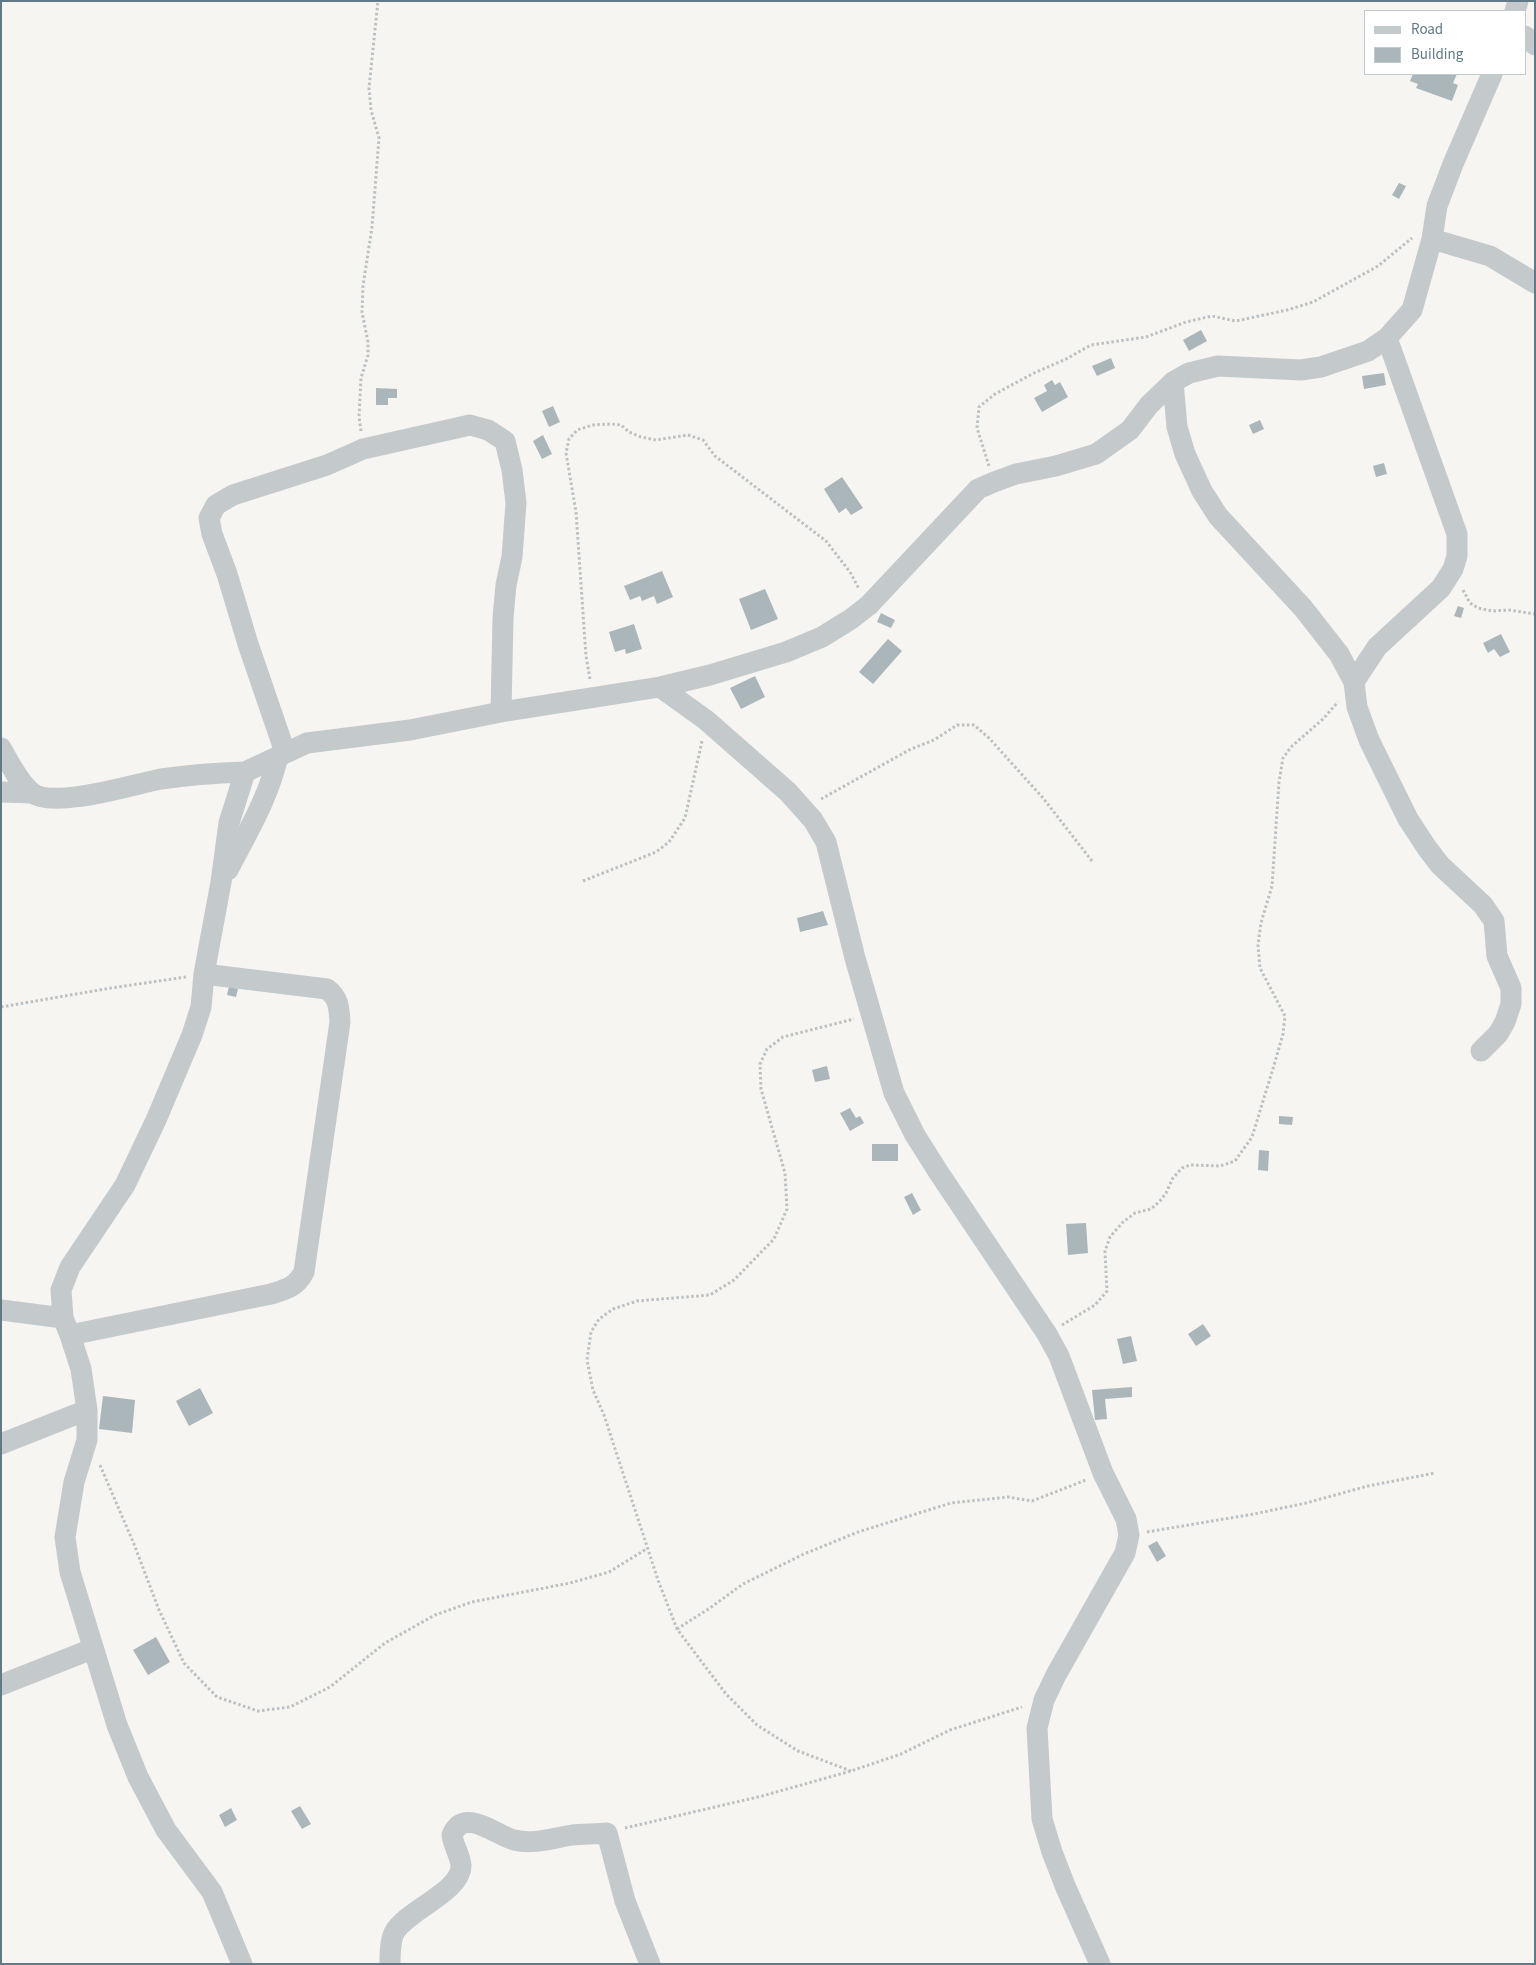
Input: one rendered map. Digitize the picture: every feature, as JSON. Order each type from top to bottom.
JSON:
[{"type":"street","points":[[1,792],[32,792],[50,799],[78,797],[162,779],[245,772],[306,743],[410,730],[501,712],[660,687],[710,675],[786,652],[822,637],[869,605],[978,490],[1016,474],[1079,460],[1096,454],[1130,430],[1149,405],[1173,382],[1189,373],[1218,366],[1301,370],[1321,367],[1368,351],[1387,338],[1412,310],[1424,236],[1492,75]]},
{"type":"street","points":[[1424,236],[1490,256],[1535,283]]},
{"type":"street","points":[[1354,682],[1377,647],[1441,588],[1453,569],[1457,556],[1457,534],[1387,338]]},
{"type":"street","points":[[1173,382],[1177,427],[1185,454],[1202,491],[1218,516],[1318,625],[1344,660],[1354,682],[1362,724],[1408,819],[1440,865],[1483,905],[1494,922],[1497,956],[1511,988],[1511,1004],[1505,1022],[1498,1034],[1481,1050]]},
{"type":"street","points":[[221,882],[259,812],[282,754],[227,574],[212,534],[209,518],[216,505],[233,495],[327,465],[363,449],[470,425],[488,430],[505,441],[512,470],[516,503],[512,557],[506,585],[503,618],[501,712]]},
{"type":"street","points":[[660,687],[706,720],[788,792],[813,820],[826,842],[852,948],[894,1092],[915,1134],[1047,1334],[1059,1356],[1102,1473],[1126,1519],[1129,1535],[1125,1552],[1056,1675],[1044,1700],[1037,1728],[1042,1819],[1066,1888],[1100,1964]]},
{"type":"street","points":[[1,748],[13,769],[32,792]]},
{"type":"street","points":[[242,1964],[212,1892],[166,1830],[138,1776],[117,1725],[92,1649],[70,1572],[65,1537],[74,1482],[87,1440],[87,1410],[81,1370],[67,1326],[61,1290],[70,1267],[125,1186],[156,1120],[192,1034],[201,1007],[204,974],[221,882],[229,823],[245,772]]},
{"type":"street","points":[[1,1310],[67,1326],[271,1294],[299,1282],[304,1272],[340,1022],[338,1002],[334,994],[327,989],[204,974]]},
{"type":"street","points":[[1,1444],[87,1410]]},
{"type":"street","points":[[1,1685],[92,1649]]},
{"type":"street","points":[[390,1964],[394,1934],[401,1923],[453,1884],[459,1874],[461,1866],[452,1835],[458,1827],[471,1822],[480,1824],[514,1840],[529,1842],[573,1835],[607,1833],[625,1901],[650,1964]]},
{"type":"path","points":[[363,449],[359,417],[361,378],[368,355],[368,342],[362,312],[363,286],[372,227],[379,138],[371,110],[369,88],[378,1]]},
{"type":"path","points":[[994,482],[976,428],[979,407],[995,394],[1034,373],[1066,359],[1091,344],[1146,337],[1186,322],[1212,316],[1236,321],[1287,310],[1313,302],[1378,266],[1411,239],[1424,236]]},
{"type":"path","points":[[594,697],[586,656],[576,512],[566,452],[569,439],[577,430],[593,424],[621,425],[629,432],[656,440],[688,435],[703,440],[715,456],[826,541],[850,572],[869,605]]},
{"type":"path","points":[[1453,569],[1470,603],[1478,608],[1492,611],[1509,610],[1535,614]]},
{"type":"path","points":[[1047,1334],[1095,1305],[1107,1291],[1105,1251],[1110,1237],[1122,1222],[1135,1213],[1151,1209],[1163,1197],[1173,1178],[1182,1168],[1190,1165],[1220,1166],[1235,1161],[1252,1137],[1283,1034],[1285,1016],[1260,968],[1258,945],[1261,922],[1272,886],[1279,782],[1283,758],[1291,747],[1323,719],[1354,682]]},
{"type":"path","points":[[584,881],[656,852],[669,842],[685,818],[706,720]]},
{"type":"path","points":[[801,807],[830,796],[911,750],[934,740],[957,725],[974,725],[989,738],[1043,798],[1092,861]]},
{"type":"path","points":[[1,1007],[204,974]]},
{"type":"path","points":[[852,1771],[798,1751],[757,1725],[726,1694],[677,1629],[604,1415],[593,1390],[587,1360],[590,1332],[599,1319],[613,1309],[637,1301],[710,1295],[734,1280],[755,1261],[774,1238],[787,1209],[785,1173],[761,1089],[760,1064],[767,1049],[783,1037],[809,1029],[872,1015]]},
{"type":"path","points":[[87,1440],[115,1498],[159,1610],[184,1663],[217,1697],[258,1711],[290,1707],[330,1687],[385,1643],[435,1615],[472,1602],[570,1583],[609,1572],[648,1548]]},
{"type":"path","points":[[677,1629],[743,1584],[804,1554],[858,1532],[952,1503],[1008,1497],[1032,1501],[1102,1473]]},
{"type":"path","points":[[1129,1535],[1254,1514],[1306,1503],[1368,1486],[1435,1473]]},
{"type":"path","points":[[607,1833],[762,1796],[852,1771],[901,1754],[950,1730],[1044,1700]]},
{"type":"building","points":[[1413,75],[1457,75],[1453,83],[1458,85],[1452,101],[1416,88],[1418,84],[1410,81]]},
{"type":"building","points":[[1399,183],[1406,186],[1399,199],[1392,195]]},
{"type":"building","points":[[1201,330],[1207,341],[1189,351],[1183,340]]},
{"type":"building","points":[[1111,358],[1115,368],[1097,376],[1092,366]]},
{"type":"building","points":[[1384,373],[1386,385],[1364,389],[1362,376]]},
{"type":"building","points":[[1052,380],[1055,385],[1060,382],[1068,397],[1042,412],[1034,398],[1047,391],[1044,385]]},
{"type":"building","points":[[376,388],[397,389],[397,398],[388,398],[388,405],[376,405]]},
{"type":"building","points":[[553,406],[560,422],[549,427],[542,411]]},
{"type":"building","points":[[1260,420],[1264,429],[1253,434],[1249,425]]},
{"type":"building","points":[[543,435],[552,454],[542,459],[533,441]]},
{"type":"building","points":[[1384,463],[1387,474],[1376,477],[1373,466]]},
{"type":"building","points":[[842,477],[863,508],[851,515],[846,508],[839,513],[824,489]]},
{"type":"building","points":[[662,571],[673,597],[657,604],[654,596],[642,601],[640,596],[630,600],[624,586]]},
{"type":"building","points":[[765,589],[778,619],[751,630],[739,599]]},
{"type":"building","points":[[1458,606],[1464,608],[1461,618],[1454,616]]},
{"type":"building","points":[[881,613],[895,620],[891,628],[877,622]]},
{"type":"building","points":[[634,624],[642,649],[626,654],[625,649],[615,652],[609,632]]},
{"type":"building","points":[[1501,634],[1510,652],[1500,657],[1494,649],[1488,653],[1483,643]]},
{"type":"building","points":[[888,639],[902,651],[873,684],[859,672]]},
{"type":"building","points":[[755,676],[765,697],[741,709],[730,688]]},
{"type":"building","points":[[823,911],[828,925],[800,932],[797,918]]},
{"type":"building","points":[[229,986],[238,989],[236,997],[227,995]]},
{"type":"building","points":[[827,1066],[830,1079],[815,1082],[812,1070]]},
{"type":"building","points":[[850,1108],[856,1118],[860,1116],[864,1123],[850,1131],[840,1113]]},
{"type":"building","points":[[1279,1116],[1293,1117],[1292,1125],[1279,1124]]},
{"type":"building","points":[[872,1144],[898,1144],[898,1161],[872,1161]]},
{"type":"building","points":[[1259,1150],[1269,1151],[1268,1171],[1258,1170]]},
{"type":"building","points":[[912,1193],[921,1210],[913,1215],[904,1197]]},
{"type":"building","points":[[1086,1223],[1088,1253],[1068,1255],[1066,1224]]},
{"type":"building","points":[[1203,1324],[1211,1336],[1196,1346],[1188,1334]]},
{"type":"building","points":[[1131,1336],[1137,1361],[1123,1364],[1117,1339]]},
{"type":"building","points":[[1132,1387],[1132,1397],[1105,1399],[1107,1419],[1095,1420],[1092,1390]]},
{"type":"building","points":[[200,1388],[213,1413],[189,1426],[176,1401]]},
{"type":"building","points":[[103,1396],[135,1400],[132,1433],[99,1429]]},
{"type":"building","points":[[1157,1541],[1166,1556],[1157,1562],[1148,1546]]},
{"type":"building","points":[[156,1637],[170,1662],[148,1675],[133,1650]]},
{"type":"building","points":[[300,1806],[311,1824],[302,1829],[291,1811]]},
{"type":"building","points":[[231,1808],[237,1820],[225,1827],[219,1815]]}]
